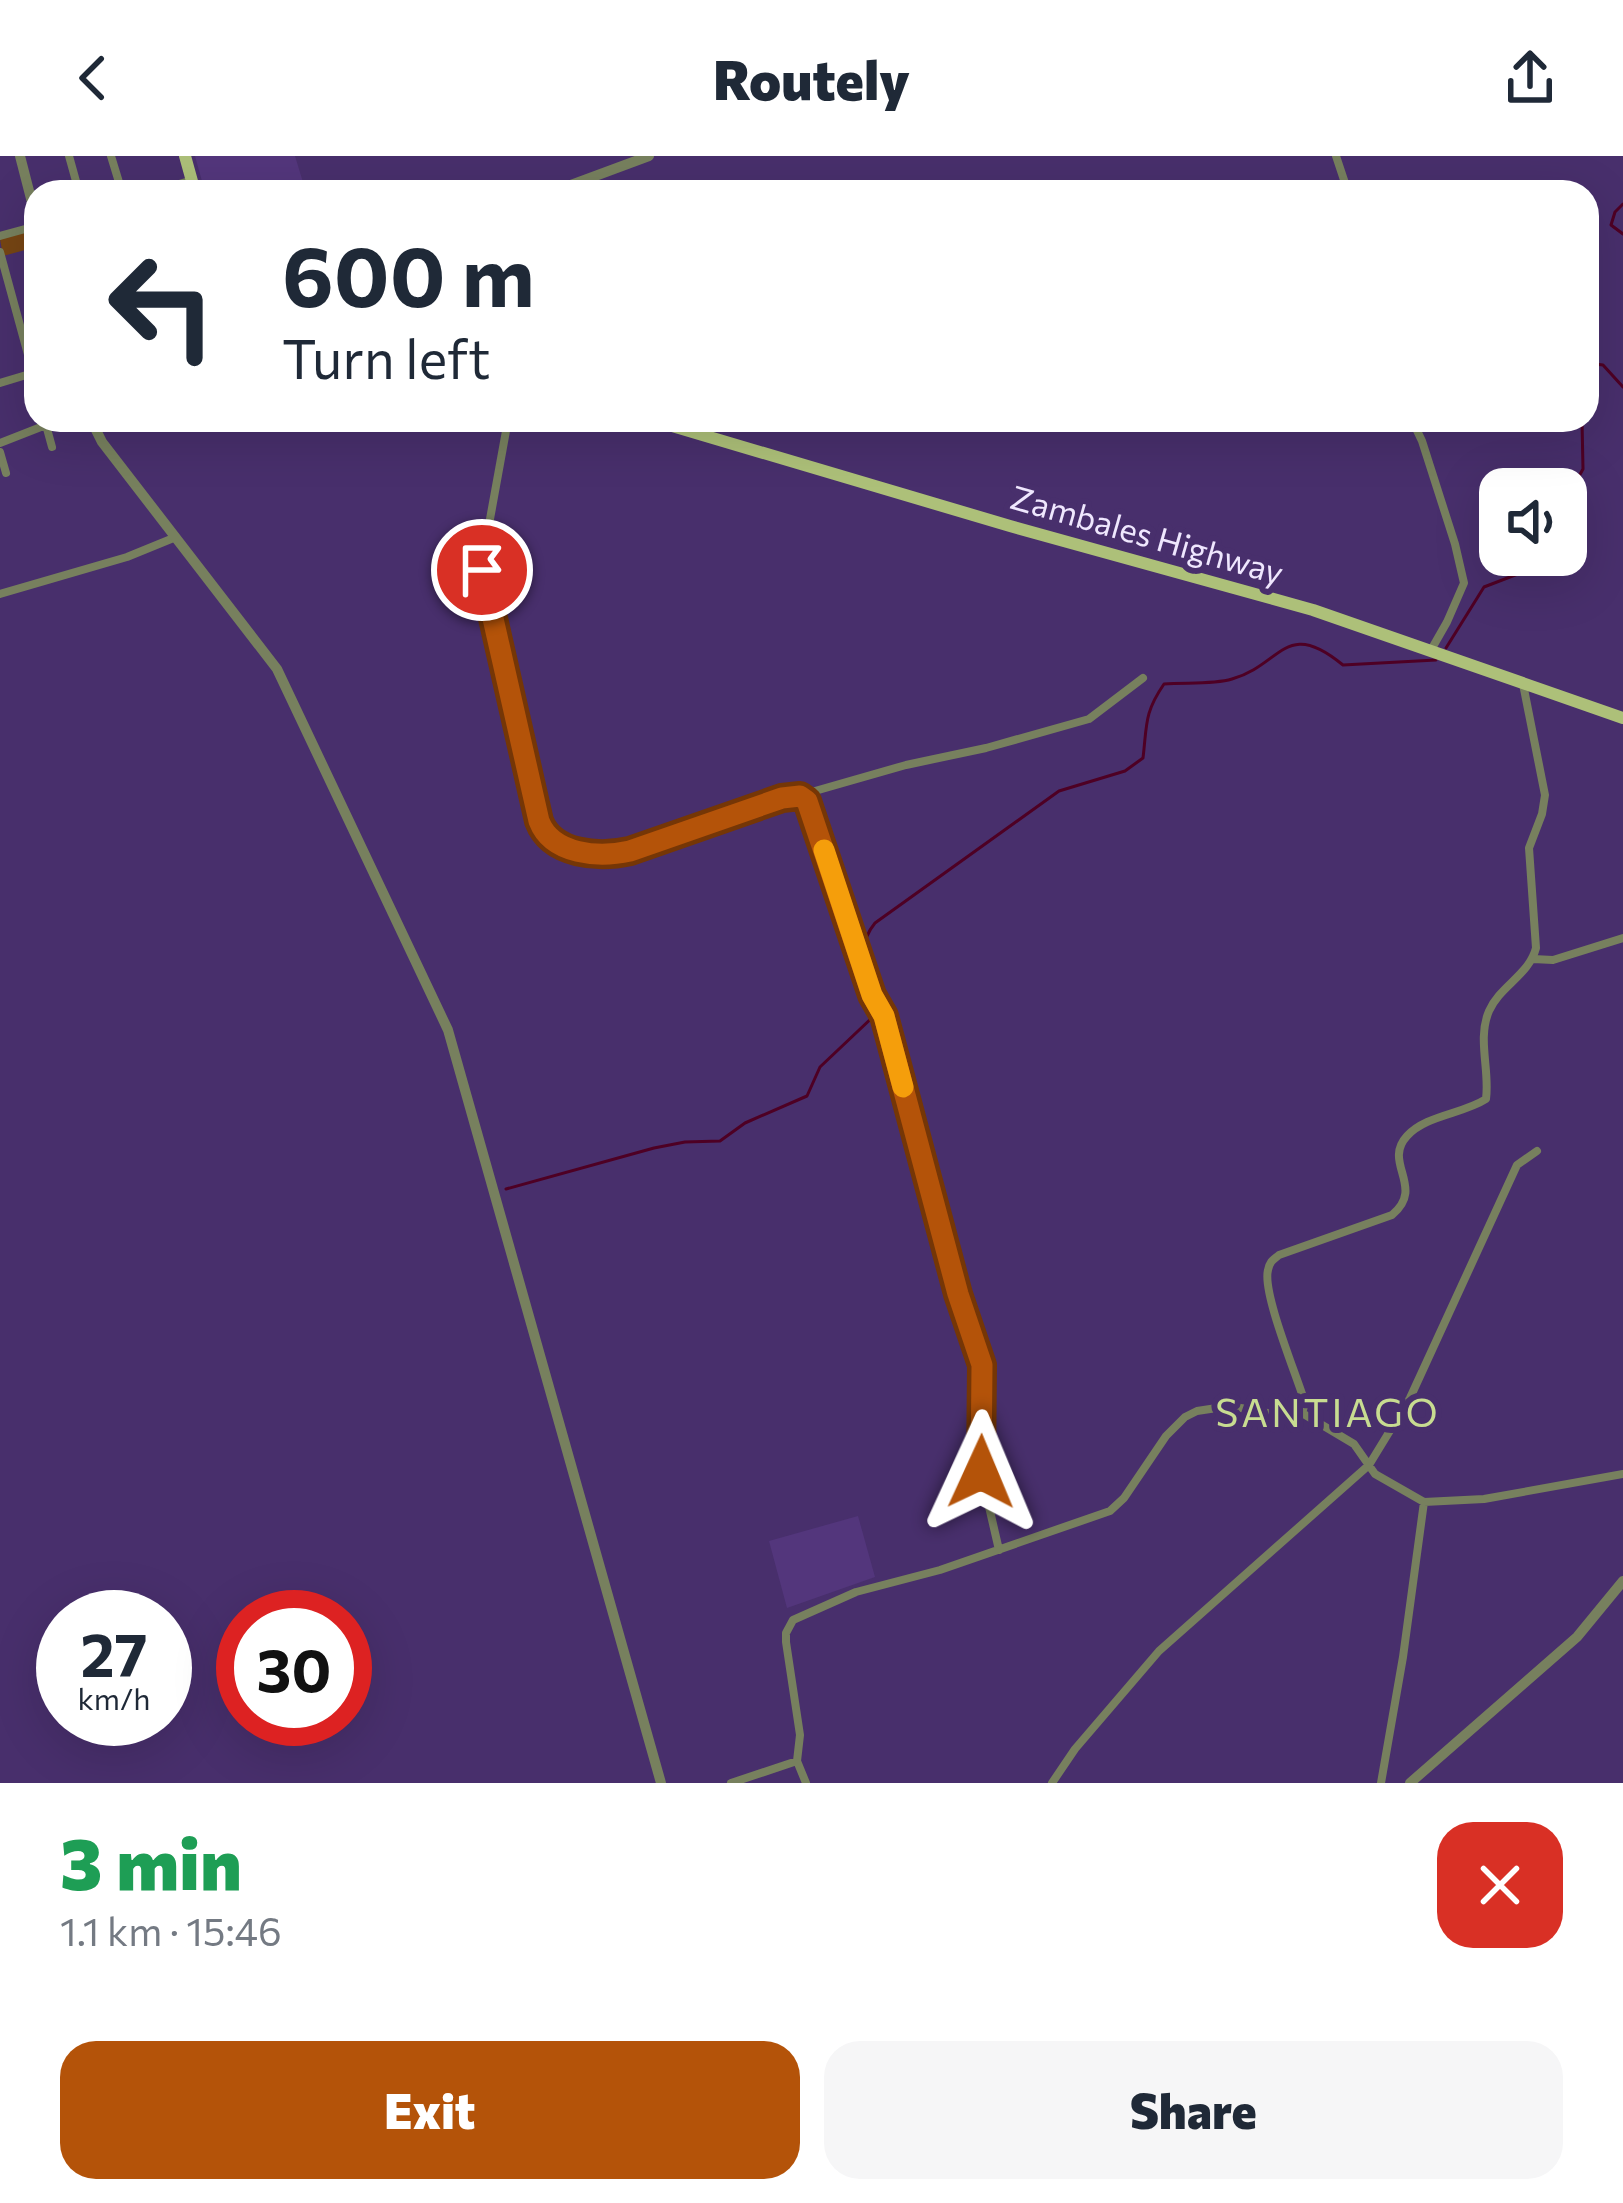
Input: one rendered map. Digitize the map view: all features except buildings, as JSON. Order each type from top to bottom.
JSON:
[{"type":"main road","name":"Zambales Highway","points":[[693,432],[1313,610],[1623,718]]},
{"type":"street","points":[[584,180],[649,156]]},
{"type":"street","points":[[0,251],[24,334]]},
{"type":"street","points":[[48,432],[52,447]]},
{"type":"street","points":[[97,432],[277,669],[448,1030],[661,1783]]},
{"type":"street","points":[[506,432],[482,563],[539,821],[545,835],[570,848],[608,856],[630,851],[782,798],[1089,719],[1143,678]]},
{"type":"street","points":[[1417,432],[1464,584],[1437,653]]},
{"type":"street","points":[[0,452],[6,472]]},
{"type":"street","points":[[0,594],[127,557],[176,537]]},
{"type":"street","points":[[1302,1413],[1305,1402],[1268,1285],[1269,1265],[1280,1255],[1392,1215],[1403,1205],[1401,1145],[1413,1130],[1486,1099],[1484,1025],[1496,1000],[1533,959],[1529,848],[1545,795],[1522,683]]},
{"type":"street","points":[[800,796],[807,801],[878,1005],[982,1365],[981,1472],[999,1550]]},
{"type":"street","points":[[1533,959],[1553,960],[1623,938]]},
{"type":"street","points":[[1052,1783],[1159,1651],[1369,1465],[1410,1398],[1517,1165],[1537,1151]]},
{"type":"street","points":[[806,1783],[797,1761],[800,1735],[786,1642],[793,1620],[856,1592],[940,1570],[1109,1511],[1185,1417],[1230,1406],[1288,1417],[1302,1413],[1354,1444],[1388,1483],[1424,1502],[1484,1499],[1623,1474]]},
{"type":"street","points":[[1381,1783],[1424,1502]]},
{"type":"street","points":[[1410,1783],[1577,1637],[1623,1581]]},
{"type":"street","points":[[731,1783],[797,1761]]},
{"type":"shaded area","points":[[195,156],[295,156],[302,180],[202,180]]},
{"type":"shaded area","points":[[24,233],[24,250],[3,256],[0,239]]},
{"type":"shaded area","points":[[858,1516],[875,1577],[787,1608],[769,1541]]},
{"type":"waterway","points":[[1623,204],[1611,225],[1623,234]]},
{"type":"waterway","points":[[1599,364],[1623,387]]},
{"type":"waterway","points":[[1582,432],[1583,468]]},
{"type":"waterway","points":[[1446,648],[1484,587],[1513,576]]},
{"type":"waterway","points":[[879,1002],[864,952],[875,923],[1059,791],[1125,771],[1143,758],[1150,711],[1164,684],[1232,679],[1296,645],[1324,651],[1343,665],[1436,660]]},
{"type":"waterway","points":[[506,1189],[654,1148],[720,1141],[745,1123],[807,1096],[820,1067],[876,1011]]},
{"type":"slow traffic","points":[[824,850],[872,995],[884,1016],[903,1087]]},
{"type":"district","name":"SANTIAGO","points":[[1328,1413]]},
{"type":"route","points":[[482,570],[539,821],[549,839],[608,856],[782,798],[795,795],[807,801],[872,995],[884,1016],[958,1294],[981,1360],[981,1472]]}]
